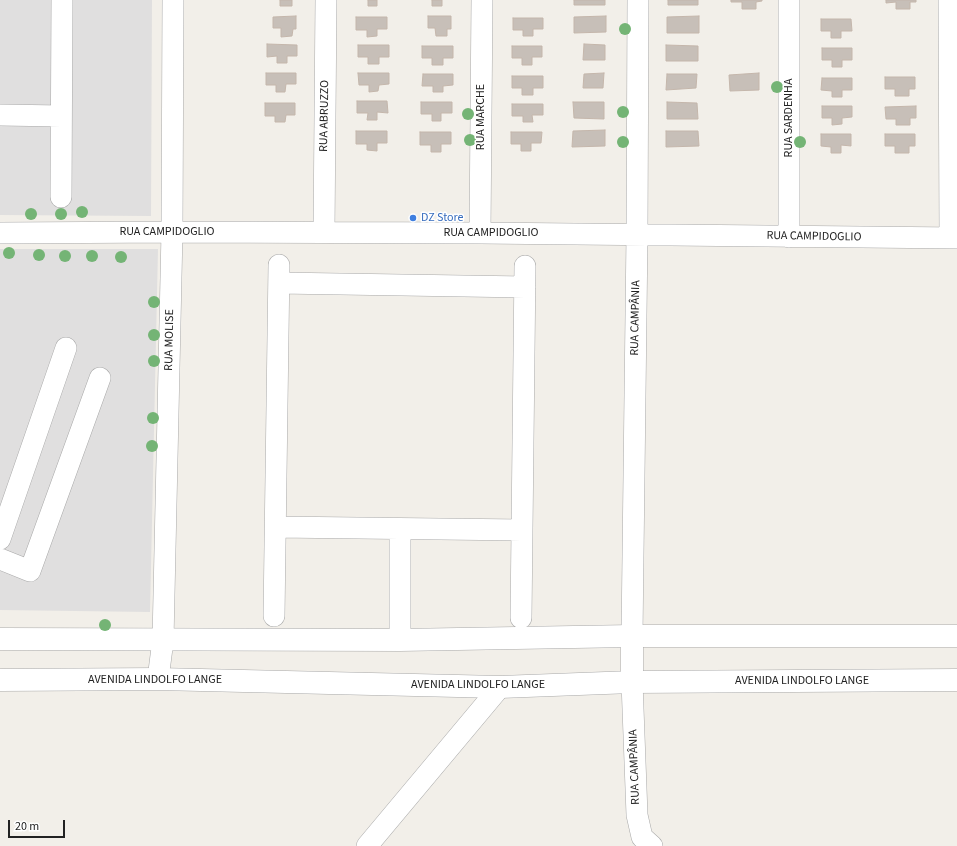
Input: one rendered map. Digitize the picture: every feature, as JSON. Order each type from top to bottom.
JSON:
[{"type":"street","points":[[60,197],[62,0]]},
{"type":"street","name":"RUA MOLISE","points":[[158,679],[163,640],[172,232],[173,0]]},
{"type":"street","name":"RUA ABRUZZO","points":[[324,232],[326,0]]},
{"type":"street","name":"RUA MARCHE","points":[[480,233],[482,0]]},
{"type":"street","name":"RUA CAMPÂNIA","points":[[632,636],[637,235],[638,0]]},
{"type":"street","name":"RUA SARDENHA","points":[[789,237],[790,0]]},
{"type":"street","points":[[949,0],[954,238]]},
{"type":"street","points":[[0,115],[61,116]]},
{"type":"street","name":"RUA CAMPIDOGLIO","points":[[0,233],[324,232],[954,238]]},
{"type":"street","points":[[521,618],[525,266]]},
{"type":"street","points":[[274,616],[279,274],[525,287]]},
{"type":"street","points":[[0,540],[66,348]]},
{"type":"street","points":[[0,559],[30,571],[100,378]]},
{"type":"street","points":[[276,527],[522,530]]},
{"type":"street","points":[[400,529],[400,640]]},
{"type":"street","points":[[0,639],[400,640],[632,636],[957,636]]},
{"type":"street","points":[[632,636],[632,682]]},
{"type":"street","name":"AVENIDA LINDOLFO LANGE","points":[[0,680],[158,679],[500,687],[632,682],[957,680]]},
{"type":"street","name":"RUA CAMPÂNIA","points":[[632,682],[637,815],[642,837],[652,846]]},
{"type":"street","points":[[367,846],[500,687]]},
{"type":"shaded area","points":[[0,0],[152,0],[151,216],[0,215]]},
{"type":"shaded area","points":[[0,249],[158,249],[150,612],[0,610]]},
{"type":"building","points":[[280,0],[292,0],[292,6],[280,6]]},
{"type":"building","points":[[368,0],[377,0],[377,6],[368,6]]},
{"type":"building","points":[[432,0],[442,0],[442,6],[432,6]]},
{"type":"building","points":[[574,0],[605,0],[605,5],[574,5]]},
{"type":"building","points":[[668,0],[698,0],[698,5],[668,5]]},
{"type":"building","points":[[731,0],[762,1],[756,2],[756,9],[742,9],[742,2],[731,2]]},
{"type":"building","points":[[886,0],[916,0],[916,2],[910,2],[910,9],[896,9],[896,2],[886,3]]},
{"type":"building","points":[[296,16],[296,29],[293,29],[292,36],[281,37],[281,28],[273,28],[273,17]]},
{"type":"building","points":[[428,16],[451,16],[451,29],[447,29],[447,36],[436,36],[435,28],[428,28]]},
{"type":"building","points":[[606,16],[606,32],[574,33],[574,17]]},
{"type":"building","points":[[699,16],[699,33],[667,33],[667,17]]},
{"type":"building","points":[[356,17],[387,17],[387,29],[377,29],[377,36],[367,37],[367,30],[356,30]]},
{"type":"building","points":[[513,18],[543,18],[543,29],[533,29],[533,36],[523,36],[523,30],[513,30]]},
{"type":"building","points":[[821,19],[851,19],[852,31],[841,31],[841,38],[831,38],[831,31],[821,31]]},
{"type":"building","points":[[267,44],[297,45],[297,56],[287,56],[287,63],[277,63],[277,56],[267,57]]},
{"type":"building","points":[[584,44],[605,45],[605,60],[583,60]]},
{"type":"building","points":[[358,45],[389,45],[389,57],[379,57],[379,64],[368,64],[368,57],[358,57]]},
{"type":"building","points":[[666,45],[698,46],[698,61],[666,61]]},
{"type":"building","points":[[422,46],[453,46],[453,58],[443,58],[443,65],[432,65],[432,58],[422,58]]},
{"type":"building","points":[[512,46],[542,46],[542,57],[532,57],[532,65],[522,65],[522,58],[512,58]]},
{"type":"building","points":[[822,48],[852,48],[852,60],[842,60],[842,67],[832,67],[832,60],[822,60]]},
{"type":"building","points":[[266,73],[296,73],[296,84],[286,84],[285,92],[276,92],[276,85],[266,85]]},
{"type":"building","points":[[358,73],[389,73],[389,84],[379,85],[378,91],[369,92],[369,85],[359,85]]},
{"type":"building","points":[[604,73],[603,88],[583,88],[584,74]]},
{"type":"building","points":[[759,73],[759,90],[730,91],[729,75]]},
{"type":"building","points":[[423,74],[453,74],[453,85],[443,86],[443,92],[433,92],[433,86],[422,86]]},
{"type":"building","points":[[667,74],[697,74],[696,88],[666,90]]},
{"type":"building","points":[[512,76],[543,76],[543,88],[533,88],[533,95],[522,95],[522,88],[512,88]]},
{"type":"building","points":[[885,77],[915,77],[915,89],[909,89],[909,96],[895,96],[895,89],[885,89]]},
{"type":"building","points":[[822,78],[852,78],[852,90],[842,90],[842,97],[832,97],[832,91],[821,90]]},
{"type":"building","points":[[357,101],[387,101],[388,113],[377,112],[377,120],[367,120],[368,113],[357,113]]},
{"type":"building","points":[[421,102],[452,102],[452,113],[441,113],[441,121],[432,121],[432,114],[421,114]]},
{"type":"building","points":[[573,102],[604,102],[604,119],[574,118]]},
{"type":"building","points":[[667,102],[697,103],[698,119],[667,119]]},
{"type":"building","points":[[265,103],[295,103],[295,115],[286,115],[285,122],[275,122],[275,116],[265,116]]},
{"type":"building","points":[[512,104],[543,104],[543,115],[532,115],[533,122],[523,122],[523,116],[512,116]]},
{"type":"building","points":[[822,106],[852,106],[852,117],[842,118],[842,124],[832,125],[832,118],[822,118]]},
{"type":"building","points":[[916,106],[916,118],[910,118],[910,125],[896,125],[896,119],[886,119],[885,107]]},
{"type":"building","points":[[605,130],[605,146],[572,147],[573,131]]},
{"type":"building","points":[[356,131],[387,131],[387,143],[377,143],[377,151],[367,150],[367,144],[356,144]]},
{"type":"building","points":[[666,131],[698,131],[699,146],[666,147]]},
{"type":"building","points":[[420,132],[451,132],[451,144],[441,144],[441,152],[431,152],[431,145],[420,145]]},
{"type":"building","points":[[511,132],[542,132],[541,143],[531,143],[531,151],[521,151],[521,144],[511,144]]},
{"type":"building","points":[[821,134],[851,134],[851,146],[841,145],[841,153],[831,153],[831,147],[821,146]]},
{"type":"building","points":[[885,134],[915,134],[915,146],[909,146],[909,153],[895,153],[895,146],[885,146]]},
{"type":"place","name":"DZ Store","points":[[413,218]]}]
